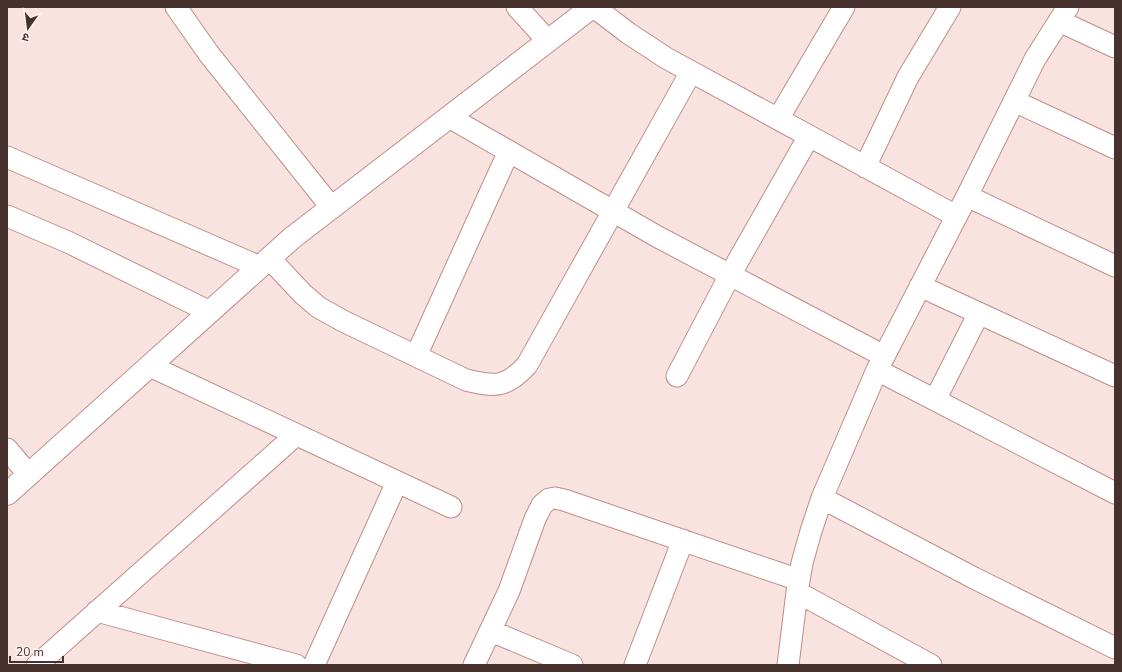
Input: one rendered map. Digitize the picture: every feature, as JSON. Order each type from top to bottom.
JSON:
[{"type":"street","points":[[176,7],[214,60],[332,208]]},
{"type":"street","points":[[518,7],[548,41]]},
{"type":"street","points":[[7,494],[292,238],[593,7],[645,45],[691,72],[956,216]]},
{"type":"street","points":[[778,119],[844,7]]},
{"type":"street","points":[[865,166],[908,77],[950,7]]},
{"type":"street","points":[[788,665],[798,586],[809,537],[822,498],[880,363],[967,196],[1035,59],[1063,14],[1115,47]]},
{"type":"street","points":[[7,157],[265,263],[318,307],[343,321],[466,380],[486,385],[497,385],[509,381],[526,365],[691,72]]},
{"type":"street","points":[[1014,100],[1115,148]]},
{"type":"street","points":[[449,117],[658,237],[730,275],[880,363],[935,400],[1115,493]]},
{"type":"street","points":[[677,376],[730,275],[809,136]]},
{"type":"street","points":[[416,356],[509,152]]},
{"type":"street","points":[[967,196],[1115,266]]},
{"type":"street","points":[[7,216],[70,243],[210,312]]},
{"type":"street","points":[[920,286],[1115,376]]},
{"type":"street","points":[[935,400],[980,313]]},
{"type":"street","points":[[150,366],[451,508]]},
{"type":"street","points":[[37,665],[296,435]]},
{"type":"street","points":[[7,449],[29,475]]},
{"type":"street","points":[[314,665],[397,482]]},
{"type":"street","points":[[474,665],[509,591],[535,519],[542,505],[548,499],[554,498],[683,540],[798,586],[931,665]]},
{"type":"street","points":[[822,498],[974,578],[1115,648]]},
{"type":"street","points":[[636,665],[683,540]]},
{"type":"street","points":[[97,611],[296,665]]},
{"type":"street","points":[[491,631],[572,665]]}]
